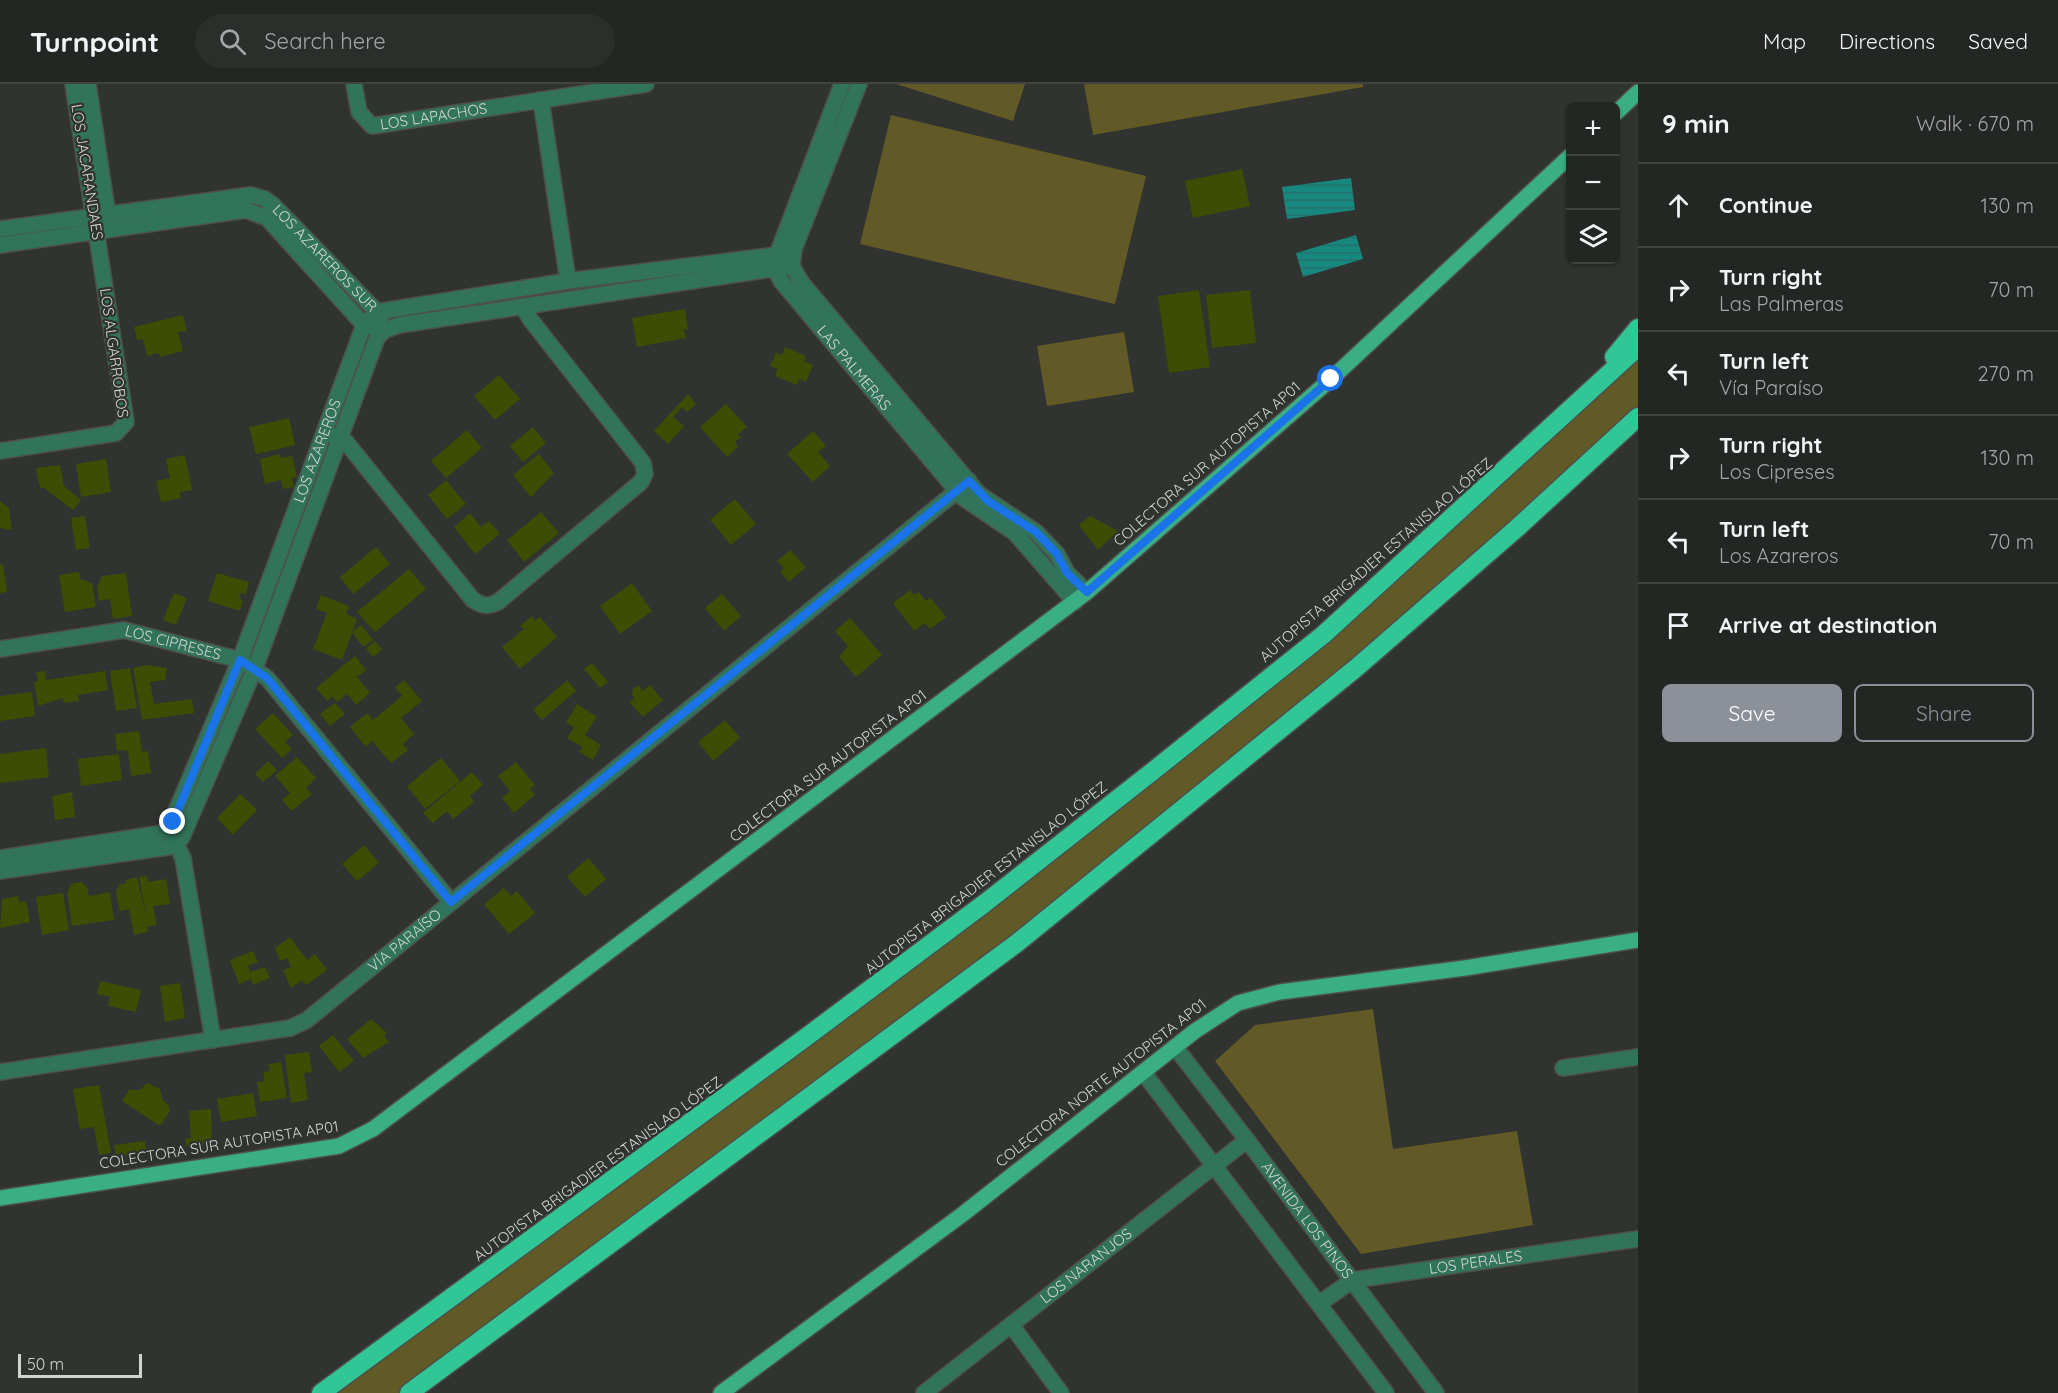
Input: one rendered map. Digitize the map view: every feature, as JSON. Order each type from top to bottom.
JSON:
[{"type":"highway","points":[[1558,423],[1638,328]]},
{"type":"highway","name":"AUTOPISTA BRIGADIER ESTANISLAO LÓPEZ","points":[[321,1393],[800,1042],[1004,889],[1323,635],[1558,423],[1638,347]]},
{"type":"highway","points":[[409,1393],[1035,928],[1356,668],[1517,528],[1638,417]]},
{"type":"main road","points":[[1620,109],[1638,92]]},
{"type":"main road","name":"COLECTORA SUR AUTOPISTA AP01","points":[[0,1198],[339,1146],[356,1139],[475,1055],[1075,602],[1331,379],[1566,160]]},
{"type":"main road","name":"COLECTORA NORTE AUTOPISTA AP01","points":[[721,1393],[963,1214],[1174,1047],[1218,1015],[1261,995],[1465,968],[1638,940]]},
{"type":"street","name":"LOS JACARANDAES","points":[[73,84],[102,223]]},
{"type":"street","name":"LOS JACARANDAES","points":[[88,84],[102,223],[99,260]]},
{"type":"street","name":"LOS LAPACHOS","points":[[354,84],[359,112],[372,126],[646,84]]},
{"type":"street","points":[[776,262],[842,84]]},
{"type":"street","points":[[377,312],[586,279],[776,262],[792,266],[794,249],[859,84]]},
{"type":"street","points":[[541,100],[568,281]]},
{"type":"street","name":"LOS AZAREROS SUR","points":[[0,245],[240,195],[265,199],[377,312],[385,330]]},
{"type":"street","name":"LOS AZAREROS SUR","points":[[0,229],[102,223],[246,210],[262,214],[364,325],[385,330]]},
{"type":"street","name":"LOS ALGARROBOS","points":[[0,451],[116,434],[123,429],[126,415],[99,260]]},
{"type":"street","points":[[385,330],[399,325],[588,298],[776,262]]},
{"type":"street","name":"LAS PALMERAS","points":[[776,262],[781,281],[963,485],[1036,532],[1057,554],[1067,573],[1087,592]]},
{"type":"street","name":"LAS PALMERAS","points":[[792,266],[801,282],[963,485],[962,497],[1015,533],[1075,602]]},
{"type":"street","points":[[586,279],[588,298]]},
{"type":"street","points":[[332,435],[473,600],[483,606],[498,602],[641,482],[645,474],[643,463],[530,319],[524,308]]},
{"type":"street","name":"LOS AZAREROS","points":[[177,844],[255,668],[332,435],[364,325],[377,312]]},
{"type":"street","name":"LOS AZAREROS","points":[[168,830],[332,435],[377,338],[385,330]]},
{"type":"street","name":"VÍA PARAÍSO","points":[[0,1072],[290,1028],[307,1020],[963,485]]},
{"type":"street","name":"LOS CIPRESES","points":[[0,649],[124,630],[240,660],[255,668],[274,687],[451,902]]},
{"type":"street","points":[[0,858],[157,834],[168,830],[183,858],[213,1040]]},
{"type":"street","points":[[0,871],[177,844]]},
{"type":"street","name":"AVENIDA LOS PINOS","points":[[1174,1047],[1247,1140],[1436,1393]]},
{"type":"street","points":[[1563,1068],[1638,1057]]},
{"type":"street","points":[[1143,1072],[1386,1393]]},
{"type":"street","name":"LOS NARANJOS","points":[[924,1393],[1247,1140]]},
{"type":"street","name":"LOS PERALES","points":[[1320,1303],[1353,1280],[1638,1239]]},
{"type":"street","points":[[1012,1326],[1061,1393]]},
{"type":"shaded area","points":[[896,84],[1025,84],[1013,121]]},
{"type":"shaded area","points":[[1084,84],[1363,84],[1363,87],[1093,135]]},
{"type":"shaded area","points":[[891,115],[1146,176],[1115,304],[860,244]]},
{"type":"shaded area","points":[[1124,332],[1134,392],[1047,406],[1037,346]]},
{"type":"shaded area","points":[[1638,347],[1638,417],[1184,808],[409,1393],[321,1393],[456,1296],[1323,635]]},
{"type":"shaded area","points":[[1373,1009],[1393,1149],[1517,1131],[1533,1225],[1361,1254],[1215,1061],[1255,1025]]},
{"type":"water","points":[[1351,178],[1355,210],[1287,219],[1282,187]]},
{"type":"water","points":[[1356,235],[1363,259],[1303,277],[1296,253]]},
{"type":"building","points":[[1242,169],[1250,206],[1193,218],[1185,181]]},
{"type":"building","points":[[1199,290],[1210,367],[1169,373],[1158,296]]},
{"type":"building","points":[[1250,290],[1256,343],[1212,348],[1206,295]]},
{"type":"building","points":[[685,309],[688,329],[684,329],[686,338],[637,347],[632,318]]},
{"type":"building","points":[[183,315],[187,331],[178,332],[183,351],[160,357],[159,353],[147,356],[143,339],[137,340],[134,327]]},
{"type":"building","points":[[785,347],[806,356],[804,361],[813,365],[806,382],[799,379],[797,385],[775,376],[778,369],[770,366],[776,353],[782,355]]},
{"type":"building","points":[[499,375],[520,399],[495,420],[474,396]]},
{"type":"building","points":[[688,394],[696,404],[687,412],[682,407],[673,417],[684,426],[668,444],[654,431]]},
{"type":"building","points":[[726,404],[747,427],[738,434],[741,437],[735,442],[738,447],[727,457],[700,427]]},
{"type":"building","points":[[289,418],[295,445],[256,454],[249,427]]},
{"type":"building","points":[[533,427],[546,443],[523,462],[510,446]]},
{"type":"building","points":[[467,430],[482,448],[446,478],[431,461]]},
{"type":"building","points":[[813,431],[826,446],[818,452],[830,466],[813,482],[787,454]]},
{"type":"building","points":[[280,454],[281,458],[292,456],[297,477],[292,478],[294,487],[283,489],[281,480],[265,484],[260,459]]},
{"type":"building","points":[[539,454],[554,473],[531,497],[513,475]]},
{"type":"building","points":[[185,455],[192,490],[180,492],[181,498],[161,502],[156,481],[170,478],[166,459]]},
{"type":"building","points":[[106,459],[111,492],[81,497],[76,464]]},
{"type":"building","points":[[60,465],[64,486],[81,500],[73,510],[44,488],[40,488],[36,468]]},
{"type":"building","points":[[446,480],[466,504],[447,519],[428,495]]},
{"type":"building","points":[[735,499],[756,524],[731,545],[710,520]]},
{"type":"building","points":[[0,501],[9,508],[12,530],[0,528]]},
{"type":"building","points":[[541,512],[559,533],[524,562],[507,540]]},
{"type":"building","points":[[470,513],[481,527],[489,521],[500,534],[475,554],[454,527]]},
{"type":"building","points":[[85,516],[90,548],[76,550],[71,518]]},
{"type":"building","points":[[1090,516],[1118,531],[1098,550],[1079,525]]},
{"type":"building","points":[[376,547],[390,564],[353,594],[340,577]]},
{"type":"building","points":[[790,550],[806,567],[789,582],[780,572],[784,568],[777,561]]},
{"type":"building","points":[[3,564],[7,592],[0,593],[0,565]]},
{"type":"building","points":[[409,569],[426,589],[375,632],[357,612]]},
{"type":"building","points":[[79,572],[80,579],[92,583],[96,607],[65,612],[59,575]]},
{"type":"building","points":[[126,573],[132,616],[113,619],[110,599],[99,601],[97,587],[102,576]]},
{"type":"building","points":[[217,573],[249,582],[246,594],[241,593],[239,599],[243,600],[240,611],[208,601]]},
{"type":"building","points":[[632,583],[652,611],[620,634],[600,606]]},
{"type":"building","points":[[910,590],[914,595],[919,592],[926,601],[931,598],[946,617],[930,629],[925,623],[914,631],[893,603]]},
{"type":"building","points":[[174,593],[187,598],[176,625],[163,620]]},
{"type":"building","points":[[722,594],[741,616],[724,631],[705,608]]},
{"type":"building","points":[[321,595],[349,606],[346,614],[357,619],[342,660],[313,649],[327,613],[316,609]]},
{"type":"building","points":[[532,616],[535,621],[540,617],[557,637],[520,669],[502,647],[524,629],[520,626]]},
{"type":"building","points":[[850,618],[882,655],[856,677],[839,657],[848,646],[835,631]]},
{"type":"building","points":[[361,625],[373,640],[363,647],[352,632]]},
{"type":"building","points":[[375,641],[382,650],[373,657],[366,648]]},
{"type":"building","points":[[355,656],[366,670],[357,677],[370,693],[356,705],[347,694],[337,702],[332,696],[327,701],[316,688]]},
{"type":"building","points":[[592,663],[608,682],[600,688],[584,669]]},
{"type":"building","points":[[148,665],[167,668],[165,680],[150,682],[154,704],[192,699],[194,713],[142,720],[133,668]]},
{"type":"building","points":[[130,668],[137,708],[116,711],[110,671]]},
{"type":"building","points":[[45,671],[46,680],[105,671],[108,690],[78,695],[79,701],[64,703],[63,698],[38,706],[34,682],[38,681],[36,672]]},
{"type":"building","points":[[404,680],[422,701],[401,718],[414,734],[403,744],[408,750],[391,763],[372,741],[366,747],[350,727],[367,713],[373,720],[402,696],[395,687]]},
{"type":"building","points":[[567,680],[576,691],[542,720],[533,710]]},
{"type":"building","points":[[638,685],[643,691],[650,685],[663,700],[643,717],[629,702],[635,698],[632,695],[633,689]]},
{"type":"building","points":[[32,692],[35,716],[0,721],[0,696]]},
{"type":"building","points":[[335,703],[345,714],[330,726],[320,714]]},
{"type":"building","points":[[577,704],[597,717],[585,735],[601,745],[593,760],[579,752],[582,747],[567,738],[574,727],[566,723]]},
{"type":"building","points":[[273,713],[293,735],[285,742],[292,749],[282,758],[255,729]]},
{"type":"building","points":[[725,720],[740,738],[713,761],[698,742]]},
{"type":"building","points":[[139,731],[142,752],[148,751],[151,773],[131,776],[128,750],[117,751],[115,734]]},
{"type":"building","points":[[46,748],[49,777],[0,783],[0,754]]},
{"type":"building","points":[[119,754],[122,780],[81,786],[78,759]]},
{"type":"building","points":[[297,757],[316,778],[306,788],[312,794],[292,811],[282,800],[290,793],[275,776]]},
{"type":"building","points":[[441,758],[460,781],[425,809],[407,786]]},
{"type":"building","points":[[268,761],[277,770],[263,782],[255,774]]},
{"type":"building","points":[[516,762],[535,785],[530,789],[535,795],[514,813],[502,798],[510,791],[498,776]]},
{"type":"building","points":[[472,772],[483,785],[470,796],[474,802],[453,819],[447,811],[433,823],[423,813]]},
{"type":"building","points":[[72,792],[75,817],[55,820],[52,796]]},
{"type":"building","points":[[240,794],[257,810],[233,835],[217,818]]},
{"type":"building","points":[[364,845],[379,863],[357,881],[342,864]]},
{"type":"building","points":[[588,858],[606,879],[585,897],[567,877]]},
{"type":"building","points":[[147,876],[148,882],[166,879],[170,904],[153,906],[157,925],[147,927],[148,932],[134,935],[129,909],[120,911],[116,892],[120,884],[137,877],[147,921],[139,877]]},
{"type":"building","points":[[81,882],[87,887],[89,896],[110,892],[114,920],[72,926],[67,893],[71,884]]},
{"type":"building","points":[[504,888],[511,896],[517,891],[535,913],[509,934],[484,904]]},
{"type":"building","points":[[63,893],[69,930],[42,935],[36,897]]},
{"type":"building","points":[[18,896],[19,902],[26,901],[30,922],[0,928],[2,899]]},
{"type":"building","points":[[290,937],[307,960],[315,954],[327,970],[306,985],[302,980],[291,988],[283,970],[291,967],[287,958],[280,961],[275,948]]},
{"type":"building","points":[[253,951],[258,962],[248,966],[250,972],[265,967],[270,978],[253,985],[251,979],[239,984],[230,960]]},
{"type":"building","points":[[100,981],[141,990],[136,1012],[108,1006],[110,997],[97,994]]},
{"type":"building","points":[[180,983],[185,1018],[165,1022],[160,986]]},
{"type":"building","points":[[371,1019],[387,1033],[384,1036],[389,1042],[363,1058],[347,1039]]},
{"type":"building","points":[[333,1035],[354,1061],[339,1072],[319,1046]]},
{"type":"building","points":[[309,1052],[312,1072],[304,1073],[308,1100],[291,1103],[285,1055]]},
{"type":"building","points":[[281,1062],[287,1098],[260,1102],[257,1082],[265,1081],[263,1072],[270,1071],[268,1064]]},
{"type":"building","points":[[147,1083],[160,1089],[162,1099],[169,1106],[170,1111],[160,1126],[122,1101],[129,1090],[140,1090]]},
{"type":"building","points":[[99,1085],[111,1153],[99,1155],[94,1127],[80,1129],[73,1089]]},
{"type":"building","points":[[253,1093],[257,1116],[221,1122],[217,1099]]},
{"type":"building","points":[[211,1109],[212,1144],[186,1146],[185,1139],[191,1138],[189,1111]]},
{"type":"building","points":[[145,1141],[146,1152],[116,1156],[114,1145]]},
{"type":"route","points":[[173,822],[240,660],[267,678],[451,902],[969,481],[988,501],[1036,532],[1057,554],[1067,573],[1087,592],[1331,379]]}]
